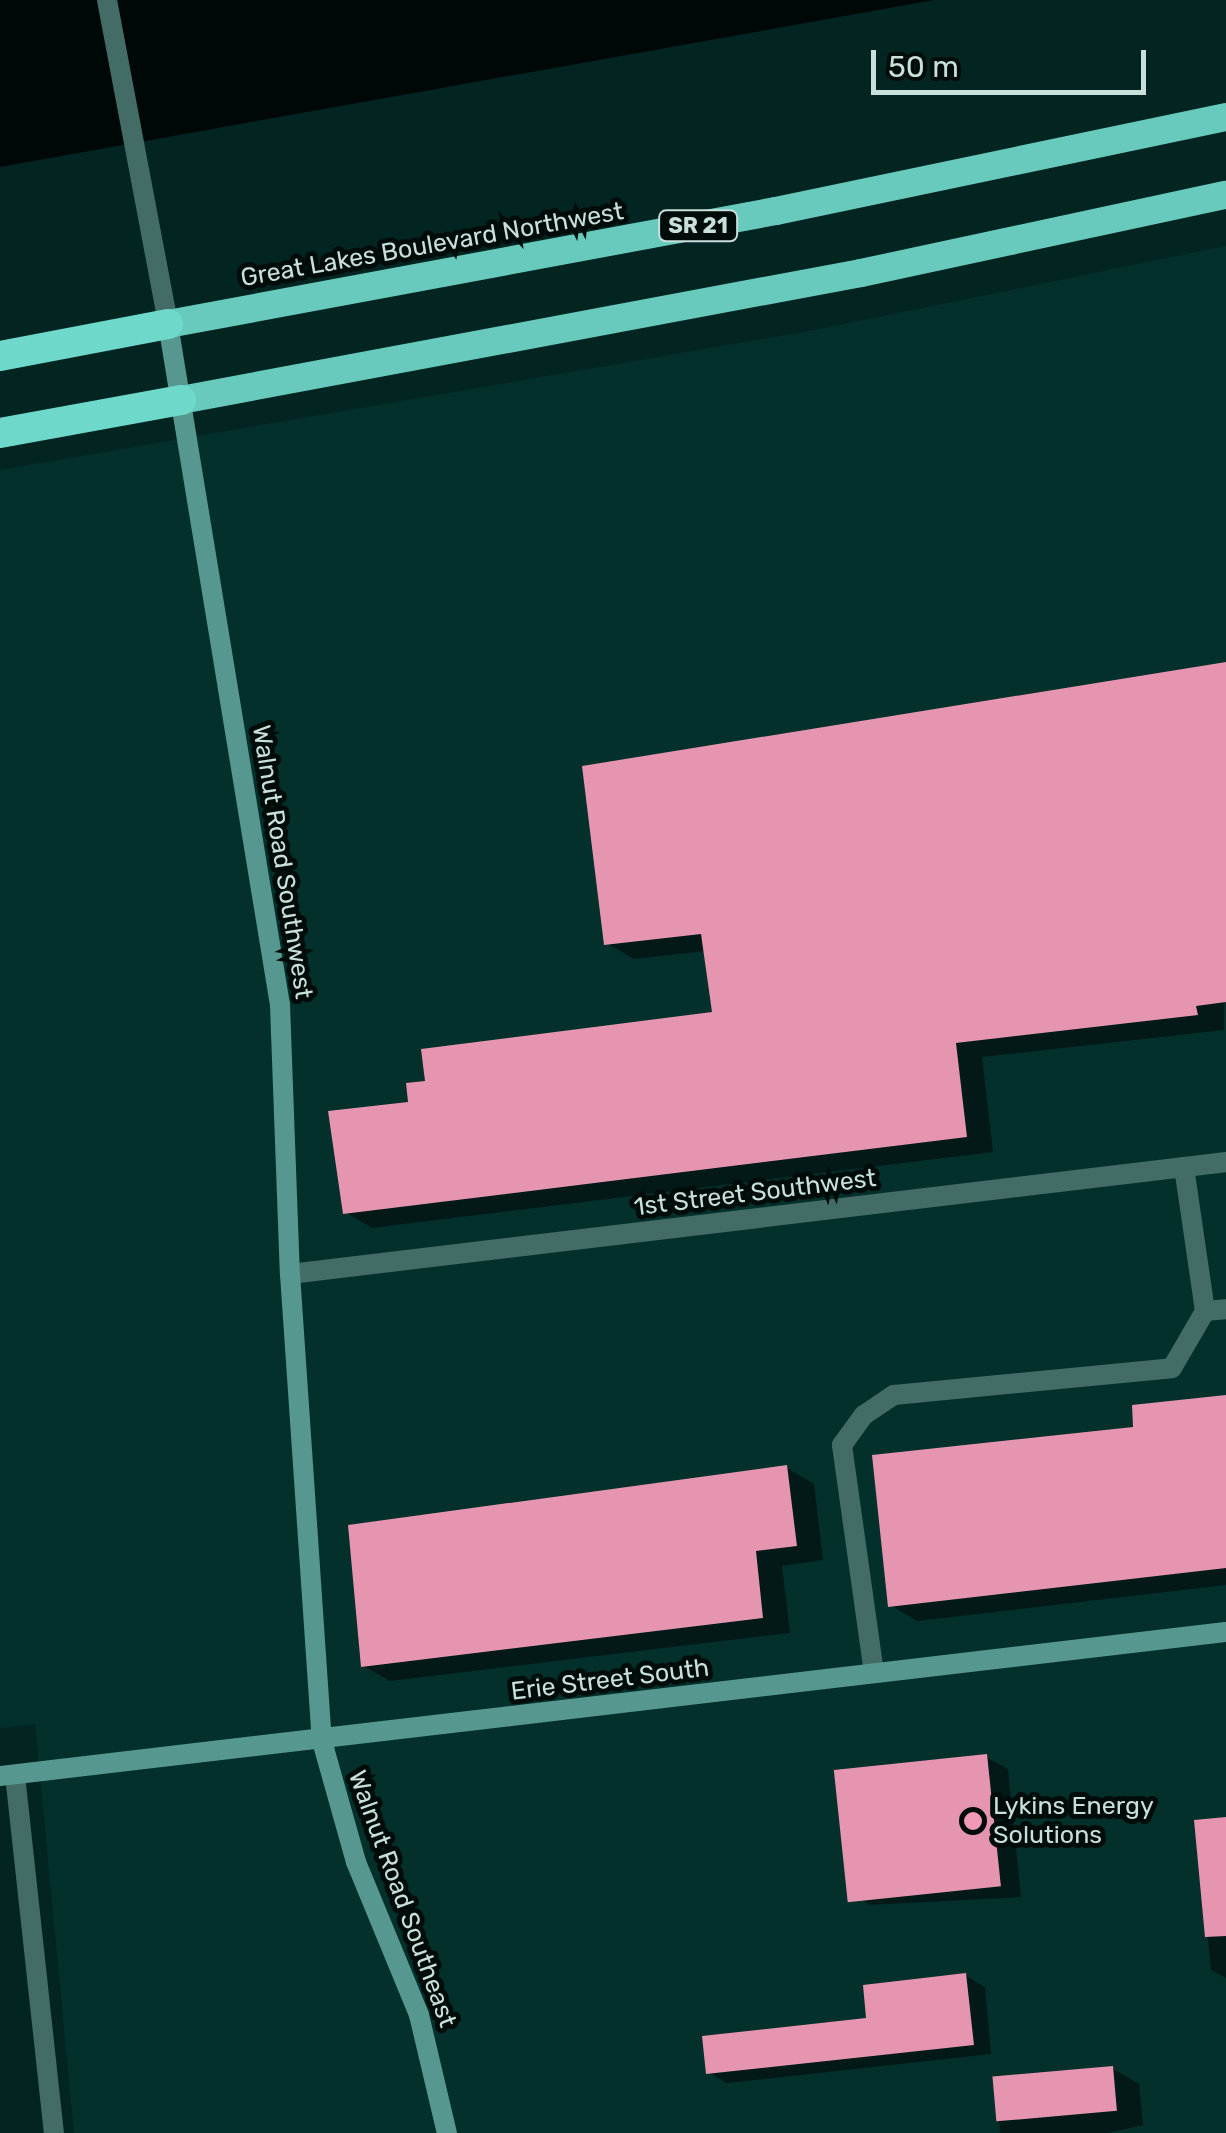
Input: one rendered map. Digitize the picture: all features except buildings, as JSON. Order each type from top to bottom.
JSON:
[{"type":"highway","name":"Great Lakes Boulevard Northwest","points":[[0,356],[776,212],[1226,117]]},
{"type":"highway","points":[[0,433],[861,273],[1226,196]]},
{"type":"main road","name":"Walnut Road Southwest","points":[[168,324],[280,1005],[290,1274],[322,1741]]},
{"type":"main road","name":"Erie Street South","points":[[7,1776],[1226,1632]]},
{"type":"main road","name":"Walnut Road Southeast","points":[[322,1741],[356,1862],[419,2015],[446,2133]]},
{"type":"street","name":"Walnut Road Southwest","points":[[107,0],[168,324]]},
{"type":"street","name":"1st Street Southwest","points":[[290,1274],[1226,1162]]},
{"type":"street","points":[[874,1673],[842,1446],[864,1415],[894,1396],[1172,1368],[1215,1310],[1184,1167]]},
{"type":"street","points":[[7,1776],[54,2133]]},
{"type":"shaded area","points":[[0,0],[934,0],[0,167]]},
{"type":"shaded area","points":[[1226,246],[1226,2133],[74,2133],[35,1724],[0,1728],[0,470],[815,330]]},
{"type":"place","name":"Lykins Energy Solutions","points":[[973,1821]]}]
